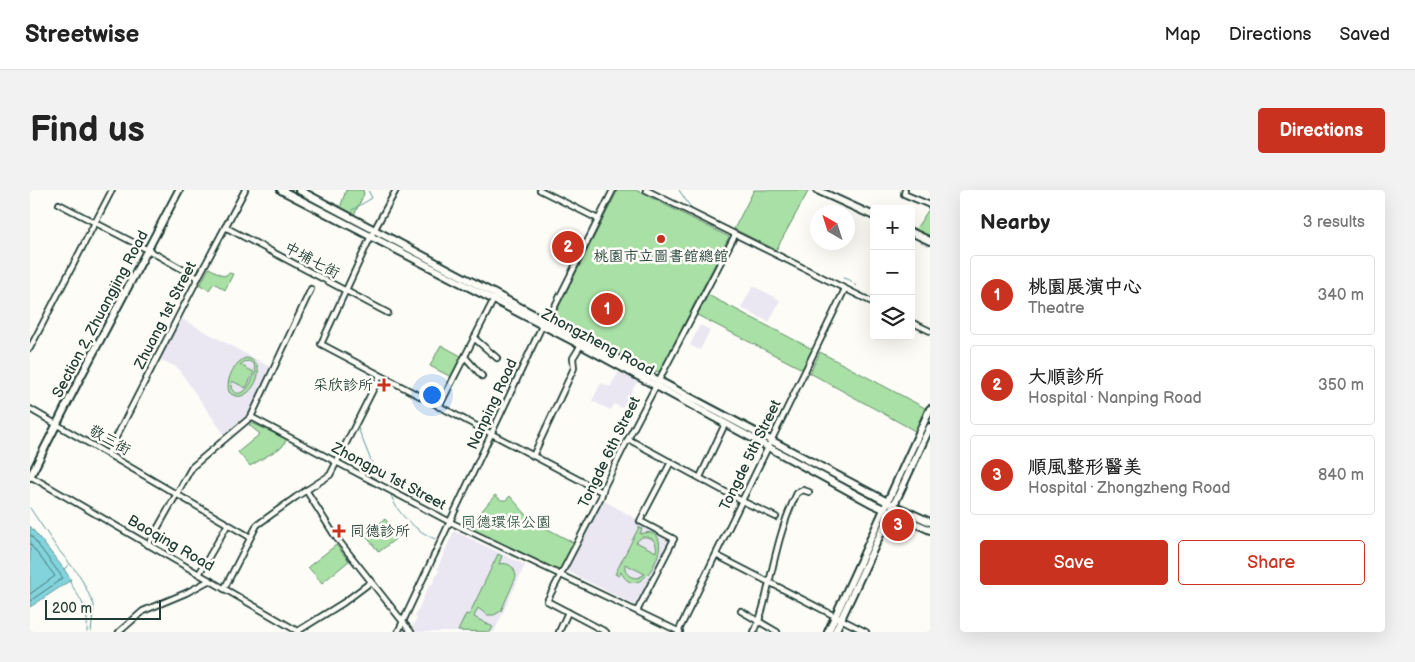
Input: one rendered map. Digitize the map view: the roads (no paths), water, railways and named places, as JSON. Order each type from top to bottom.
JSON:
[{"type":"street","points":[[30,348],[112,190]]},
{"type":"street","name":"Section 2, Zhuangjing Road","points":[[30,476],[179,190]]},
{"type":"street","name":"Zhuang 1st Street","points":[[108,453],[245,190]]},
{"type":"street","name":"Zhongzheng Road","points":[[281,190],[372,233],[545,323],[657,384],[768,448],[889,507],[930,522]]},
{"type":"street","name":"Zhongzheng Road","points":[[299,190],[372,233]]},
{"type":"street","points":[[396,190],[372,233],[320,344],[602,492]]},
{"type":"street","points":[[540,190],[598,220]]},
{"type":"street","name":"Nanping Road","points":[[398,632],[545,323],[613,190]]},
{"type":"street","points":[[646,190],[870,301]]},
{"type":"street","points":[[818,190],[870,214]]},
{"type":"street","points":[[905,192],[930,205]]},
{"type":"street","points":[[58,204],[198,278]]},
{"type":"street","name":"中埔七街","points":[[225,227],[388,313]]},
{"type":"street","name":"Tongde 6th Street","points":[[568,612],[547,601],[628,439],[736,234]]},
{"type":"street","points":[[915,234],[930,240]]},
{"type":"street","points":[[148,544],[192,467],[251,417],[311,289]]},
{"type":"street","name":"Tongde 5th Street","points":[[679,632],[845,289]]},
{"type":"street","points":[[439,407],[495,298]]},
{"type":"street","name":"Zhongzheng Road","points":[[545,323],[581,345],[771,440],[930,530]]},
{"type":"street","points":[[915,324],[930,331]]},
{"type":"street","points":[[474,338],[497,358]]},
{"type":"street","points":[[533,456],[574,368],[573,358],[581,345]]},
{"type":"street","points":[[464,357],[482,376]]},
{"type":"street","points":[[224,589],[258,525],[330,474],[380,376]]},
{"type":"street","name":"敬三街","points":[[30,409],[250,537]]},
{"type":"street","points":[[889,507],[930,409]]},
{"type":"street","name":"Zhongpu 1st Street","points":[[251,417],[450,522],[637,610],[679,632]]},
{"type":"street","points":[[700,477],[725,424]]},
{"type":"street","points":[[828,632],[837,618],[889,507],[930,427]]},
{"type":"street","points":[[628,439],[742,501],[776,517]]},
{"type":"street","points":[[637,610],[674,539],[640,521],[671,462]]},
{"type":"street","name":"Baoqing Road","points":[[30,476],[298,632]]},
{"type":"street","points":[[306,490],[335,536],[411,632]]},
{"type":"street","points":[[754,632],[759,621],[780,536],[796,493],[803,490],[809,492]]},
{"type":"street","points":[[199,574],[228,524]]},
{"type":"street","points":[[716,555],[866,632]]},
{"type":"street","points":[[119,632],[143,611],[186,593],[210,580]]},
{"type":"street","points":[[298,632],[343,603],[371,582]]},
{"type":"street","points":[[740,611],[777,632]]},
{"type":"street","points":[[559,632],[568,612],[606,632]]},
{"type":"street","points":[[835,632],[837,618]]},
{"type":"water","points":[[30,526],[71,580],[30,607]]},
{"type":"waterway","points":[[352,210],[372,198],[368,190]]},
{"type":"waterway","points":[[679,190],[691,208]]},
{"type":"waterway","points":[[843,278],[850,280],[856,286]]},
{"type":"waterway","points":[[358,428],[375,471]]},
{"type":"waterway","points":[[391,494],[402,515],[422,532],[435,539]]},
{"type":"waterway","points":[[30,508],[57,548],[80,576],[94,605],[91,632]]},
{"type":"waterway","points":[[64,569],[69,565]]},
{"type":"waterway","points":[[69,581],[85,611],[87,632]]},
{"type":"place","name":"桃園市立圖書館總館","points":[[661,239]]},
{"type":"place","name":"大順診所","points":[[568,247]]},
{"type":"place","name":"桃園展演中心","points":[[607,309]]},
{"type":"place","name":"采欣診所","points":[[384,385]]},
{"type":"place","name":"順風整形醫美","points":[[898,525]]},
{"type":"place","name":"同德診所","points":[[339,531]]},
{"type":"park label","name":"同德環保公園","points":[[506,522]]}]
